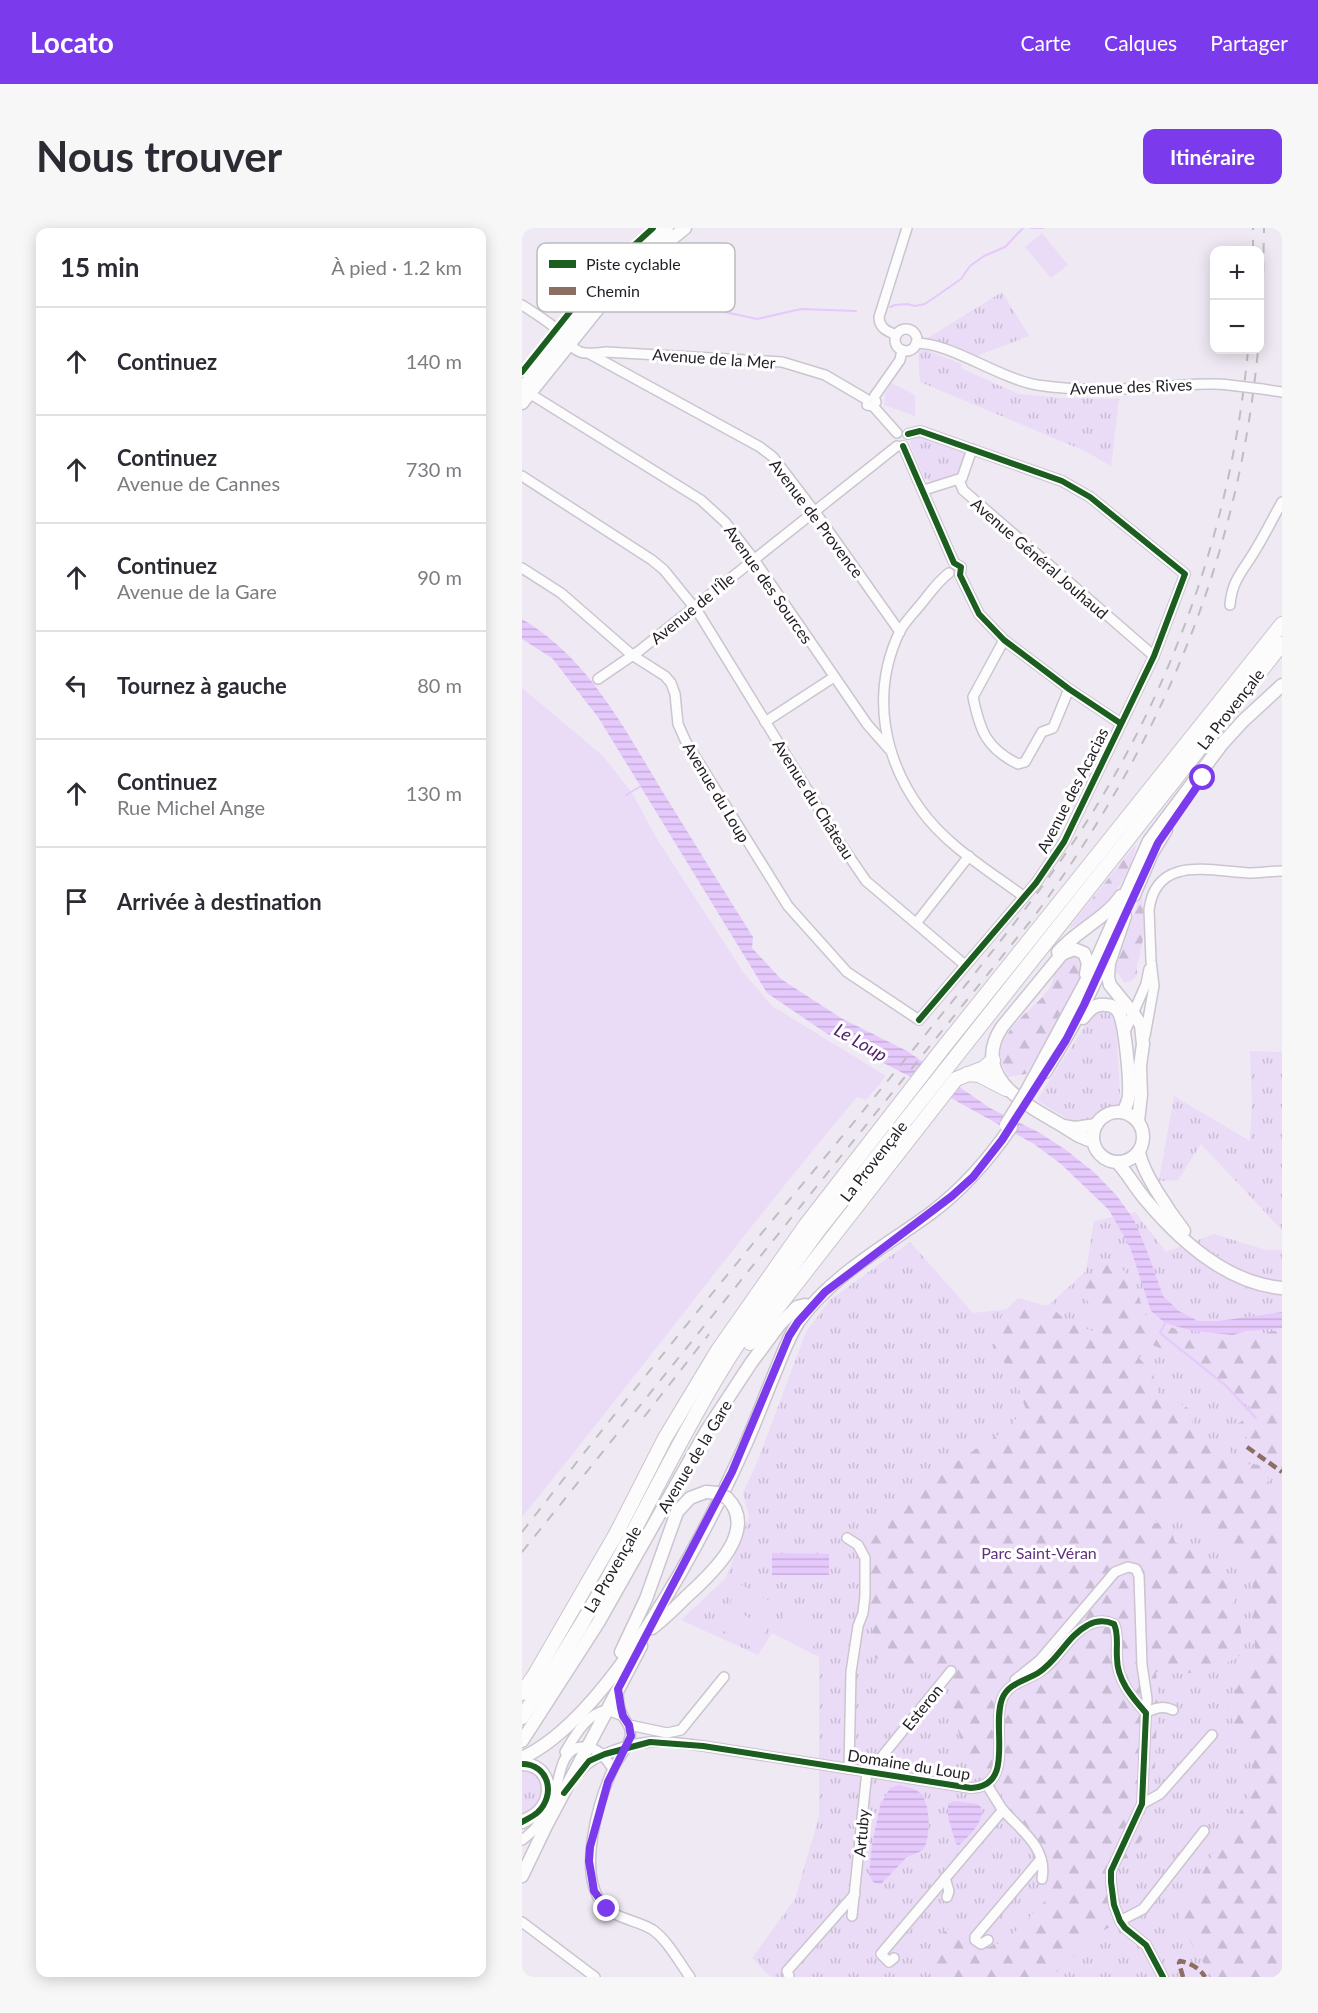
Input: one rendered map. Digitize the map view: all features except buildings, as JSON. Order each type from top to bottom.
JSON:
[{"type":"highway","points":[[1250,664],[1282,611]]},
{"type":"highway","name":"La Provençale","points":[[522,1693],[616,1534],[665,1438],[718,1350],[805,1226],[889,1116],[1282,624]]},
{"type":"highway","name":"La Provençale","points":[[522,1717],[546,1682],[629,1540],[678,1445],[720,1373],[766,1303],[818,1231],[955,1056],[1282,644]]},
{"type":"highway","points":[[678,1445],[760,1330],[921,1124],[960,1077],[984,1068],[993,1060]]},
{"type":"highway","points":[[960,1077],[979,1075],[1006,1089]]},
{"type":"main road","points":[[650,243],[667,228]]},
{"type":"main road","points":[[668,243],[685,228]]},
{"type":"main road","points":[[524,395],[586,312]]},
{"type":"main road","points":[[565,340],[594,312]]},
{"type":"main road","points":[[1037,982],[1042,971],[1066,943],[1119,899],[1149,841],[1197,776],[1243,721],[1282,686]]},
{"type":"main road","points":[[1066,1040],[1094,986],[1152,853],[1170,823],[1228,747],[1282,696]]},
{"type":"main road","points":[[522,1876],[732,1472],[789,1336],[798,1322],[825,1292],[952,1196],[973,1177],[1009,1126],[1027,1095],[1092,970],[1134,871]]},
{"type":"main road","points":[[1123,1112],[1129,1095],[1124,1034],[1117,1002],[1108,981],[1108,969],[1125,915]]},
{"type":"main road","points":[[1083,986],[1088,968],[1084,953],[1074,949],[1062,954],[998,1032],[993,1048],[993,1060],[996,1072],[1006,1089],[1073,1134],[1093,1141]]},
{"type":"main road","points":[[1027,1095],[1090,1009],[1117,1002],[1133,1013],[1139,1021],[1143,1044],[1138,1121],[1144,1136],[1140,1151],[1141,1163],[1162,1200],[1201,1254]]},
{"type":"main road","points":[[1138,1121],[1123,1112],[1104,1116],[1096,1125],[1093,1141],[1100,1155],[1117,1162],[1128,1161],[1140,1151]]},
{"type":"main road","points":[[1062,1125],[1075,1128],[1096,1125]]},
{"type":"main road","points":[[522,1756],[543,1742],[571,1715],[646,1617],[727,1469],[777,1348],[805,1305],[842,1268],[949,1191],[988,1154]]},
{"type":"main road","points":[[1117,1162],[1148,1203],[1201,1254],[1218,1267],[1253,1283],[1282,1288]]},
{"type":"main road","name":"Avenue de la Gare","points":[[522,1741],[569,1670],[618,1589],[707,1430],[780,1324],[797,1307],[805,1305]]},
{"type":"main road","points":[[621,1652],[646,1599],[676,1512],[690,1498],[705,1492],[718,1493],[727,1498],[734,1508],[737,1521],[737,1531],[730,1549],[720,1565],[652,1628]]},
{"type":"main road","points":[[522,1756],[559,1734],[592,1699],[626,1656],[668,1594]]},
{"type":"main road","points":[[522,1764],[535,1766],[543,1773],[547,1783],[544,1804],[538,1812],[522,1822]]},
{"type":"street","points":[[896,335],[884,329],[879,317],[907,228]]},
{"type":"street","name":"Avenue de la Mer","points":[[522,305],[556,328],[574,350],[590,354],[606,352],[782,362],[825,375],[871,401],[897,433]]},
{"type":"street","points":[[900,330],[910,330],[915,334],[916,343],[909,350],[902,350],[896,344],[896,335],[900,330]]},
{"type":"street","name":"Avenue des Rives","points":[[916,343],[930,344],[1005,376],[1036,385],[1100,390],[1204,383],[1282,392]]},
{"type":"street","points":[[871,401],[900,360],[902,350]]},
{"type":"street","name":"Avenue de Provence","points":[[590,354],[760,447],[773,457],[900,632]]},
{"type":"street","name":"Avenue des Sources","points":[[524,395],[701,500],[725,522],[753,558],[867,724],[889,749]]},
{"type":"street","points":[[924,490],[959,480],[965,474],[972,449],[920,431],[908,434],[904,431],[897,433],[895,441],[924,490],[954,563],[962,567],[960,575],[979,614],[1005,640],[1069,689],[1120,723]]},
{"type":"street","points":[[900,446],[908,439],[908,434]]},
{"type":"street","name":"Avenue de l'Île","points":[[598,679],[632,656],[753,558],[900,446]]},
{"type":"street","name":"Avenue des Acacias","points":[[919,1020],[1036,882],[1064,842],[1154,656],[1185,574],[1090,497],[1062,481],[972,449]]},
{"type":"street","name":"Avenue du Château","points":[[522,476],[664,570],[694,607],[840,843],[866,881],[965,965]]},
{"type":"street","name":"Avenue Général Jouhaud","points":[[959,480],[963,490],[1154,656]]},
{"type":"street","points":[[1230,604],[1235,579],[1255,551],[1282,502]]},
{"type":"street","points":[[954,563],[949,567],[949,573],[939,582],[900,632],[887,669],[883,699],[889,749],[904,783],[922,811],[942,834],[1023,896]]},
{"type":"street","name":"Avenue du Loup","points":[[522,568],[561,593],[632,656],[665,676],[675,693],[678,724],[686,742],[788,906],[848,972],[919,1020]]},
{"type":"street","points":[[949,573],[954,577],[960,575]]},
{"type":"street","points":[[1005,640],[973,697],[985,735],[999,754],[1018,764],[1025,762],[1042,732],[1053,728],[1069,689]]},
{"type":"street","points":[[765,722],[834,677]]},
{"type":"street","points":[[917,922],[969,856]]},
{"type":"street","points":[[1143,1044],[1152,1005],[1154,978],[1149,910],[1156,884],[1169,875],[1194,870],[1248,873],[1282,871]]},
{"type":"street","points":[[1124,1034],[1147,979],[1151,961]]},
{"type":"street","points":[[1117,1002],[1141,994]]},
{"type":"street","points":[[1141,994],[1152,1005]]},
{"type":"street","points":[[1133,1013],[1143,1012],[1152,1005]]},
{"type":"street","name":"Domaine du Loup","points":[[847,1539],[858,1545],[865,1558],[863,1613],[858,1626],[851,1672],[849,1769]]},
{"type":"street","points":[[1009,1689],[1014,1681],[1040,1660],[1115,1572],[1128,1567],[1136,1569],[1139,1576],[1142,1665],[1147,1699],[1142,1804],[1111,1871],[1112,1894],[1120,1921],[1146,1945],[1156,1960],[1162,1977]]},
{"type":"street","points":[[1009,1689],[1051,1663],[1075,1634],[1086,1626],[1096,1621],[1106,1621],[1114,1624],[1118,1631],[1117,1668],[1122,1680],[1129,1694],[1146,1713]]},
{"type":"street","name":"Esteron","points":[[870,1772],[951,1671]]},
{"type":"street","points":[[629,1725],[667,1733],[681,1730],[724,1677]]},
{"type":"street","points":[[618,1689],[623,1716],[629,1725],[631,1736],[613,1769],[590,1847],[589,1861],[594,1891],[600,1901],[612,1912],[655,1932],[690,1977]]},
{"type":"street","name":"Domaine du Loup","points":[[650,1742],[703,1746],[972,1788],[987,1785],[995,1776],[998,1768],[998,1710],[1003,1696],[1009,1689]]},
{"type":"street","points":[[1146,1713],[1159,1707],[1168,1707],[1173,1710]]},
{"type":"street","points":[[544,1804],[552,1789],[560,1759],[592,1716],[607,1710],[623,1716]]},
{"type":"street","points":[[1142,1804],[1160,1794],[1212,1735]]},
{"type":"street","points":[[631,1736],[650,1742]]},
{"type":"street","points":[[564,1793],[584,1765],[605,1754],[650,1742]]},
{"type":"street","points":[[522,1840],[549,1809],[565,1758],[570,1751],[578,1747],[605,1754],[613,1769]]},
{"type":"street","name":"Artuby","points":[[852,1916],[870,1772]]},
{"type":"street","name":"Domaine du Loup","points":[[987,1785],[1003,1810],[1036,1847],[1041,1859]]},
{"type":"street","points":[[894,1958],[887,1962],[882,1954],[1003,1810]]},
{"type":"street","points":[[1120,1921],[1143,1909],[1204,1832]]},
{"type":"street","points":[[1041,1859],[1042,1879]]},
{"type":"street","points":[[988,1940],[981,1944],[975,1940],[975,1937],[1041,1859]]},
{"type":"street","points":[[945,1878],[949,1891],[947,1897]]},
{"type":"street","points":[[789,1976],[787,1971],[855,1894]]},
{"type":"street","points":[[522,1923],[595,1977]]},
{"type":"green space","points":[[1042,233],[1068,265],[1051,278],[1025,247]]},
{"type":"green space","points":[[1002,292],[1029,336],[974,357],[942,343],[926,339]]},
{"type":"green space","points":[[926,350],[962,364],[961,368],[1018,394],[1119,399],[1111,466],[1087,452],[920,382],[918,351]]},
{"type":"green space","points":[[891,383],[915,395],[915,416],[884,405],[885,394]]},
{"type":"green space","points":[[918,433],[965,451],[959,475],[933,483],[925,479],[910,444],[912,436]]},
{"type":"green space","points":[[522,688],[602,755],[632,793],[657,839],[743,972],[772,1006],[886,1076],[866,1100],[857,1097],[814,1149],[522,1517]]},
{"type":"green space","points":[[1136,844],[1128,871],[1113,894],[1093,914],[1069,929],[1071,925]]},
{"type":"green space","points":[[1142,890],[1144,934],[1137,976],[1125,982],[1115,970]]},
{"type":"green space","points":[[1075,955],[1083,961],[1085,969],[1053,1030],[1026,1074],[1008,1077],[997,1054],[1003,1041],[1014,1025],[1047,992],[1054,977],[1054,969],[1065,956]]},
{"type":"green space","points":[[1100,1011],[1108,1012],[1113,1017],[1116,1028],[1121,1107],[1108,1111],[1091,1123],[1068,1119],[1038,1101],[1038,1098],[1093,1014]]},
{"type":"green space","points":[[1250,1051],[1282,1052],[1282,1230],[1201,1144],[1178,1180],[1159,1181],[1174,1096],[1250,1141],[1252,1102]]},
{"type":"green space","name":"Parc Saint-Véran","points":[[1135,1212],[1166,1252],[1214,1234],[1266,1250],[1282,1250],[1282,1977],[771,1977],[752,1958],[795,1899],[819,1817],[819,1657],[772,1633],[758,1655],[681,1620],[726,1578],[749,1517],[743,1493],[758,1460],[806,1332],[830,1300],[910,1242],[973,1313],[1049,1305],[1086,1271],[1094,1221]],"holes":[[[882,1803],[926,1803],[928,1831],[924,1845],[902,1862],[870,1879],[872,1844]]]},
{"type":"green space","points":[[1115,1261],[1135,1283],[1144,1314],[1164,1324],[1196,1335],[1218,1338],[1282,1330],[1282,1467],[1271,1460],[1234,1426],[1255,1413],[1241,1397],[1222,1393],[1200,1370],[1175,1354],[1152,1345],[1139,1358],[1153,1373],[1157,1392],[1188,1408],[1195,1430],[1210,1447],[1226,1446],[1240,1464],[1264,1465],[1271,1489],[1282,1493],[1282,1977],[1212,1977],[1190,1941],[1179,1917],[1217,1846],[1248,1800],[1253,1759],[1242,1733],[1226,1710],[1255,1650],[1253,1576],[1240,1555],[1218,1539],[1197,1529],[1177,1500],[1153,1524],[1168,1519],[1175,1542],[1212,1560],[1226,1573],[1233,1594],[1244,1653],[1223,1665],[1195,1673],[1156,1672],[1158,1694],[1150,1829],[1129,1857],[1106,1873],[1113,1925],[1096,1935],[1051,1977],[943,1977],[928,1951],[947,1929],[976,1951],[1006,1941],[1046,1900],[1048,1863],[997,1787],[962,1749],[949,1685],[928,1668],[875,1658],[862,1531],[907,1493],[998,1435],[1026,1410],[1014,1374],[993,1349],[1002,1314],[1018,1298],[1052,1308],[1069,1323],[1093,1331],[1100,1326],[1096,1311],[1080,1292],[1101,1262]]},
{"type":"green space","points":[[740,1584],[778,1606],[768,1624],[730,1603]]},
{"type":"green space","points":[[730,1607],[767,1628],[755,1649],[718,1628]]},
{"type":"green space","points":[[789,1607],[825,1627],[814,1646],[778,1626]]},
{"type":"green space","points":[[522,1770],[537,1772],[544,1785],[537,1803],[531,1810],[522,1814]]},
{"type":"water","name":"Le Loup","points":[[522,619],[546,635],[567,654],[604,697],[753,937],[752,948],[781,979],[841,1018],[907,1051],[990,1108],[1040,1133],[1095,1173],[1117,1196],[1134,1220],[1163,1296],[1179,1311],[1198,1321],[1219,1321],[1282,1312],[1282,1328],[1246,1331],[1233,1335],[1193,1331],[1165,1323],[1151,1311],[1130,1247],[1109,1210],[1061,1164],[1034,1144],[826,1033],[767,993],[598,717],[552,658],[522,639]]},
{"type":"water","points":[[772,1553],[829,1554],[829,1575],[772,1575]]},
{"type":"water","points":[[899,1785],[916,1790],[924,1799],[929,1822],[926,1845],[923,1850],[906,1858],[881,1884],[876,1883],[869,1874],[872,1844],[881,1801],[890,1788]]},
{"type":"water","points":[[954,1801],[977,1804],[981,1807],[982,1812],[976,1828],[959,1845],[956,1844],[948,1817],[948,1804]]},
{"type":"waterway","points":[[890,307],[925,304],[961,279],[970,266],[984,256],[1005,247],[1023,228]]},
{"type":"waterway","points":[[1031,228],[1043,228]]},
{"type":"waterway","points":[[725,312],[757,319],[801,309],[856,311]]},
{"type":"waterway","points":[[626,795],[641,786]]},
{"type":"waterway","points":[[1165,1323],[1160,1333],[1225,1385],[1256,1418]]},
{"type":"railway","points":[[1253,228],[1253,246]]},
{"type":"railway","points":[[1262,300],[1264,228]]},
{"type":"railway","points":[[522,1532],[741,1258],[981,965],[1048,878],[1094,810],[1125,757],[1152,702],[1177,646],[1198,589],[1230,471],[1241,411],[1248,354]]},
{"type":"railway","points":[[522,1552],[1033,918],[1078,853],[1118,787],[1154,719],[1185,649],[1211,578],[1232,504],[1248,428],[1257,354]]},
{"type":"railway","points":[[644,1417],[709,1334]]},
{"type":"marked path","points":[[1247,1447],[1282,1472]]},
{"type":"marked path","points":[[1183,1977],[1180,1961],[1194,1966],[1205,1977]]},
{"type":"cycle path","points":[[637,243],[653,228]]},
{"type":"cycle path","points":[[522,372],[570,312]]},
{"type":"cycle path","points":[[908,434],[920,431],[1062,481],[1090,497],[1185,574],[1154,656],[1064,842],[1036,883],[919,1020]]},
{"type":"cycle path","points":[[903,446],[954,563],[961,567],[960,575],[979,614],[1004,640],[1069,689],[1120,723]]},
{"type":"cycle path","points":[[564,1793],[589,1761],[605,1754],[650,1742],[703,1746],[971,1788],[985,1785],[993,1777],[998,1767],[999,1711],[1008,1689],[1045,1668],[1074,1635],[1088,1625],[1101,1621],[1111,1623],[1114,1624],[1116,1632],[1117,1658],[1122,1681],[1146,1713],[1142,1804],[1111,1871],[1114,1905],[1120,1921],[1146,1945],[1163,1977]]},
{"type":"cycle path","points":[[522,1764],[538,1769],[544,1775],[548,1789],[544,1805],[522,1822]]},
{"type":"route","points":[[607,1909],[594,1891],[589,1861],[590,1847],[608,1782],[631,1736],[618,1698],[618,1689],[732,1472],[747,1441],[789,1336],[806,1312],[825,1292],[876,1251],[952,1196],[973,1177],[1002,1140],[1066,1040],[1094,986],[1152,853],[1170,823],[1203,778]]}]
